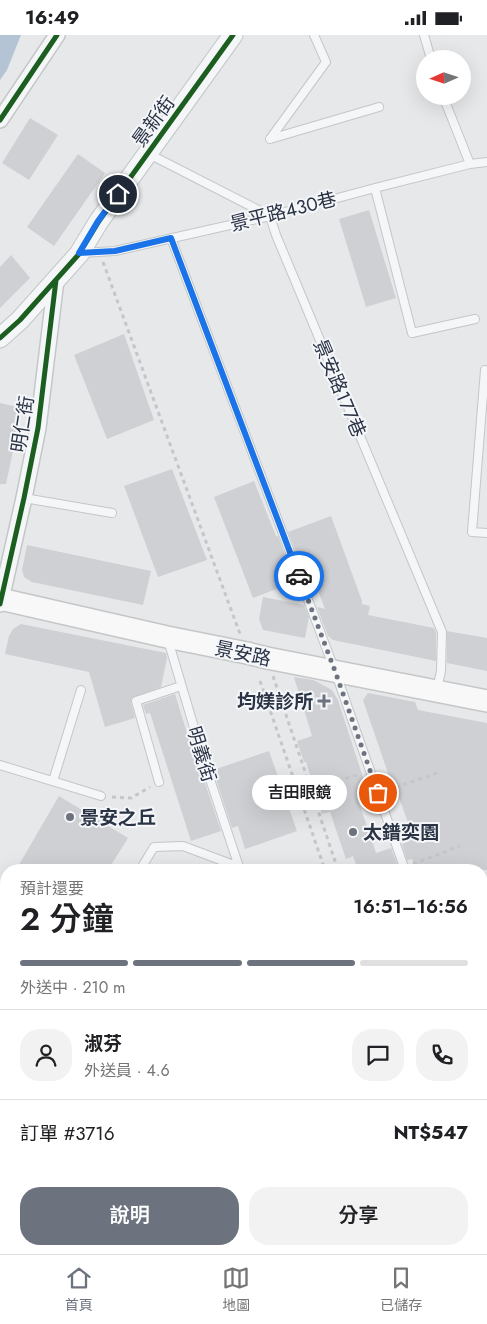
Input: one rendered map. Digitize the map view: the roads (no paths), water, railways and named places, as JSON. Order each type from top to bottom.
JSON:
[{"type":"main road","name":"景安路","points":[[0,601],[257,656],[487,701]]},
{"type":"street","points":[[0,120],[57,35]]},
{"type":"street","name":"景新街","points":[[0,338],[20,320],[79,253],[98,221],[233,35]]},
{"type":"street","name":"明仁街","points":[[0,601],[38,428],[56,280]]},
{"type":"lane","points":[[314,35],[326,62],[270,139],[379,107]]},
{"type":"lane","points":[[424,35],[429,50]]},
{"type":"lane","points":[[447,105],[470,164]]},
{"type":"lane","points":[[147,153],[270,216]]},
{"type":"lane","name":"景平路430巷","points":[[79,253],[115,251],[270,216],[470,164],[487,162]]},
{"type":"lane","points":[[375,188],[412,333],[475,319]]},
{"type":"lane","name":"景安路177巷","points":[[270,216],[276,235],[442,632],[441,671],[437,691]]},
{"type":"lane","points":[[171,238],[335,671],[403,864]]},
{"type":"lane","points":[[485,370],[472,531],[487,533]]},
{"type":"lane","points":[[24,498],[112,513]]},
{"type":"lane","name":"明義街","points":[[167,637],[237,864]]},
{"type":"lane","points":[[158,782],[136,701],[181,686]]},
{"type":"lane","points":[[53,781],[81,690]]},
{"type":"lane","points":[[0,765],[101,796]]},
{"type":"lane","points":[[144,864],[154,847],[183,845],[227,864]]},
{"type":"water","points":[[0,35],[21,35],[7,70],[0,80]]},
{"type":"place","name":"均媄診所","points":[[324,701]]},
{"type":"place","name":"吉田眼鏡","points":[[378,793]]},
{"type":"place","name":"景安之丘","points":[[70,817]]},
{"type":"place","name":"太鐠奕園","points":[[353,832]]}]
